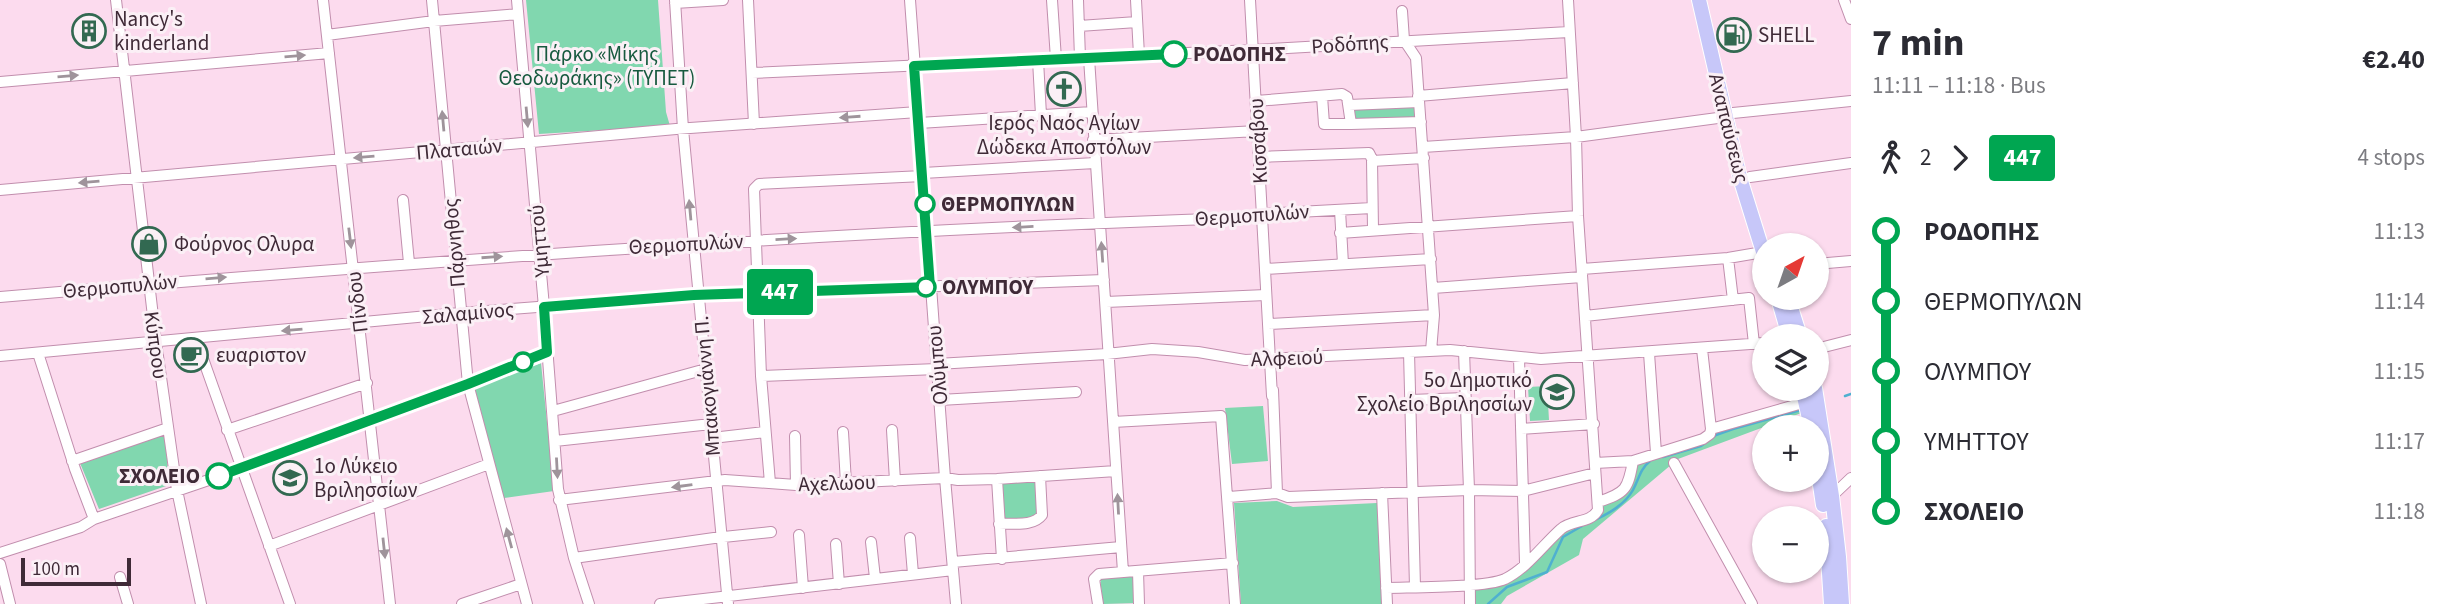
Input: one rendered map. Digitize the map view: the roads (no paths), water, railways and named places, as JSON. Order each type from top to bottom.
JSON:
[{"type":"main road","name":"Αναπαύσεως","points":[[1699,0],[1729,115],[1766,233]]},
{"type":"main road","name":"Αναπαύσεως","points":[[1709,0],[1740,178],[1757,233]]},
{"type":"main road","points":[[1816,401],[1823,506]]},
{"type":"main road","points":[[1823,494],[1845,556],[1842,604]]},
{"type":"main road","points":[[1829,583],[1831,604]]},
{"type":"street","name":"Κύπρου","points":[[116,0],[148,284],[168,428],[177,490],[201,604]]},
{"type":"street","name":"Πίνδου","points":[[323,0],[390,604]]},
{"type":"street","name":"Πάρνηθος","points":[[432,0],[468,384],[527,604]]},
{"type":"street","name":"Υμηττού","points":[[517,0],[559,500],[589,604]]},
{"type":"street","points":[[675,1],[720,0]]},
{"type":"street","points":[[748,0],[754,124]]},
{"type":"street","name":"Ολύμπου","points":[[909,0],[957,604]]},
{"type":"street","points":[[1052,0],[1056,59]]},
{"type":"street","points":[[1078,0],[1079,26],[1092,112],[1123,572]]},
{"type":"street","points":[[1136,0],[1139,55]]},
{"type":"street","name":"Κισσάβου","points":[[1250,0],[1277,493]]},
{"type":"street","points":[[1386,588],[1470,584],[1504,579],[1548,544],[1563,527],[1594,516],[1598,509],[1578,216],[1568,0]]},
{"type":"street","points":[[1844,0],[1851,19]]},
{"type":"street","name":"Μπακογιάννη Π.","points":[[675,1],[683,129],[728,600]]},
{"type":"street","points":[[1402,12],[1404,40],[1416,58],[1433,288],[1432,351]]},
{"type":"street","points":[[327,35],[434,21],[518,14]]},
{"type":"street","points":[[1079,26],[1137,18]]},
{"type":"street","name":"Ροδόπης","points":[[752,73],[1253,50],[1569,32]]},
{"type":"street","points":[[0,82],[329,52]]},
{"type":"street","points":[[1038,60],[1041,115]]},
{"type":"street","points":[[1349,105],[1573,83]]},
{"type":"street","points":[[1255,101],[1343,95],[1347,97],[1351,124]]},
{"type":"street","points":[[1322,96],[1324,124],[1421,122]]},
{"type":"street","points":[[1259,156],[1371,157],[1424,153],[1576,137],[1851,101]]},
{"type":"street","name":"Πλαταιών","points":[[0,190],[683,129],[919,117],[1092,112]]},
{"type":"street","points":[[1093,140],[1257,131]]},
{"type":"street","points":[[1371,157],[1373,230]]},
{"type":"street","points":[[770,483],[761,376],[753,191],[755,187],[760,184],[1095,163]]},
{"type":"street","points":[[1750,177],[1851,163]]},
{"type":"street","points":[[403,200],[409,263]]},
{"type":"street","name":"Θερμοπυλών","points":[[0,297],[353,267],[694,243],[1244,218],[1262,214],[1372,208]]},
{"type":"street","points":[[1340,210],[1343,264]]},
{"type":"street","points":[[1340,233],[1578,216]]},
{"type":"street","points":[[1433,288],[1752,255]]},
{"type":"street","points":[[1728,258],[1734,300]]},
{"type":"street","points":[[1265,269],[1431,259]]},
{"type":"street","points":[[1829,263],[1851,261]]},
{"type":"street","name":"Σαλαμίνος","points":[[0,356],[460,313],[699,295],[1104,280]]},
{"type":"street","points":[[1106,302],[1266,295]]},
{"type":"street","points":[[1585,316],[1749,298],[1755,324]]},
{"type":"street","points":[[1268,324],[1434,315]]},
{"type":"street","points":[[196,339],[290,604]]},
{"type":"street","points":[[1829,345],[1851,340]]},
{"type":"street","points":[[1829,344],[1833,344]]},
{"type":"street","name":"Αλφειού","points":[[761,376],[1167,349],[1236,360],[1270,360],[1432,351],[1464,351],[1519,358],[1587,357],[1752,345]]},
{"type":"street","points":[[1228,492],[1277,493],[1288,497],[1469,490],[1523,491],[1595,463],[1633,461],[1703,439],[1710,434],[1702,349]]},
{"type":"street","points":[[1464,351],[1469,490],[1469,604]]},
{"type":"street","points":[[0,553],[79,521],[94,519],[241,469],[547,352]]},
{"type":"street","points":[[1409,352],[1415,587]]},
{"type":"street","points":[[37,353],[94,519]]},
{"type":"street","points":[[1649,353],[1656,453]]},
{"type":"street","points":[[1519,358],[1525,563]]},
{"type":"street","points":[[553,411],[706,369]]},
{"type":"street","points":[[228,429],[367,383]]},
{"type":"street","points":[[940,400],[1076,392]]},
{"type":"street","points":[[1410,400],[1466,398]]},
{"type":"street","points":[[1711,429],[1788,401]]},
{"type":"street","points":[[1113,422],[1221,416],[1235,604]]},
{"type":"street","points":[[555,441],[711,424]]},
{"type":"street","points":[[1521,429],[1594,424]]},
{"type":"street","points":[[72,461],[168,428]]},
{"type":"street","points":[[892,430],[895,481]]},
{"type":"street","points":[[712,438],[765,432]]},
{"type":"street","points":[[843,432],[846,483]]},
{"type":"street","points":[[795,436],[796,485]]},
{"type":"street","points":[[1598,502],[1615,497],[1626,488],[1633,461]]},
{"type":"street","points":[[1674,463],[1752,604]]},
{"type":"street","points":[[269,546],[489,464]]},
{"type":"street","name":"Αχελώου","points":[[559,500],[716,481],[796,485],[945,478],[958,481],[1116,471]]},
{"type":"street","points":[[999,524],[1033,523],[1040,519],[1040,476]]},
{"type":"street","points":[[1823,494],[1851,478]]},
{"type":"street","points":[[997,479],[1002,559]]},
{"type":"street","points":[[1382,493],[1387,604]]},
{"type":"street","points":[[574,558],[771,532]]},
{"type":"street","points":[[799,535],[803,588]]},
{"type":"street","points":[[910,538],[913,574]]},
{"type":"street","points":[[871,542],[875,578]]},
{"type":"street","points":[[836,544],[839,583]]},
{"type":"street","points":[[663,604],[728,600],[1002,559],[1121,547]]},
{"type":"street","points":[[1098,604],[1094,579],[1096,575],[1233,563]]},
{"type":"street","points":[[0,564],[10,604]]},
{"type":"street","points":[[1138,571],[1139,604]]},
{"type":"street","points":[[120,577],[128,604]]},
{"type":"street","points":[[461,604],[521,584]]},
{"type":"waterway","points":[[1845,396],[1851,394]]},
{"type":"waterway","points":[[1663,457],[1701,446],[1716,435],[1733,429],[1801,410]]},
{"type":"waterway","points":[[1597,519],[1626,499],[1650,461]]},
{"type":"waterway","points":[[1488,604],[1507,587],[1547,572],[1563,537],[1582,526]]},
{"type":"place","name":"Nancy's kinderland","points":[[89,31]]},
{"type":"place","name":"SHELL","points":[[1734,35]]},
{"type":"place","name":"ΡΟΔΟΠΗΣ","points":[[1174,54]]},
{"type":"place","name":"Ιερός Ναός Αγίων Δώδεκα Αποστόλων","points":[[1064,89]]},
{"type":"place","name":"ΘΕΡΜΟΠΥΛΩΝ","points":[[925,204]]},
{"type":"place","name":"Φούρνος Ολυρα","points":[[149,244]]},
{"type":"place","name":"ΟΛΥΜΠΟΥ","points":[[926,287]]},
{"type":"place","name":"ευαριστον","points":[[191,355]]},
{"type":"place","name":"5ο Δημοτικό Σχολείο Βριλησσίων","points":[[1557,392]]},
{"type":"place","name":"ΣΧΟΛΕΙΟ","points":[[219,476]]},
{"type":"place","name":"1o Λύκειο Βριλησσίων","points":[[290,478]]},
{"type":"park label","name":"Πάρκο «Μίκης Θεοδωράκης» (ΤΥΠΕΤ)","points":[[597,66]]}]
